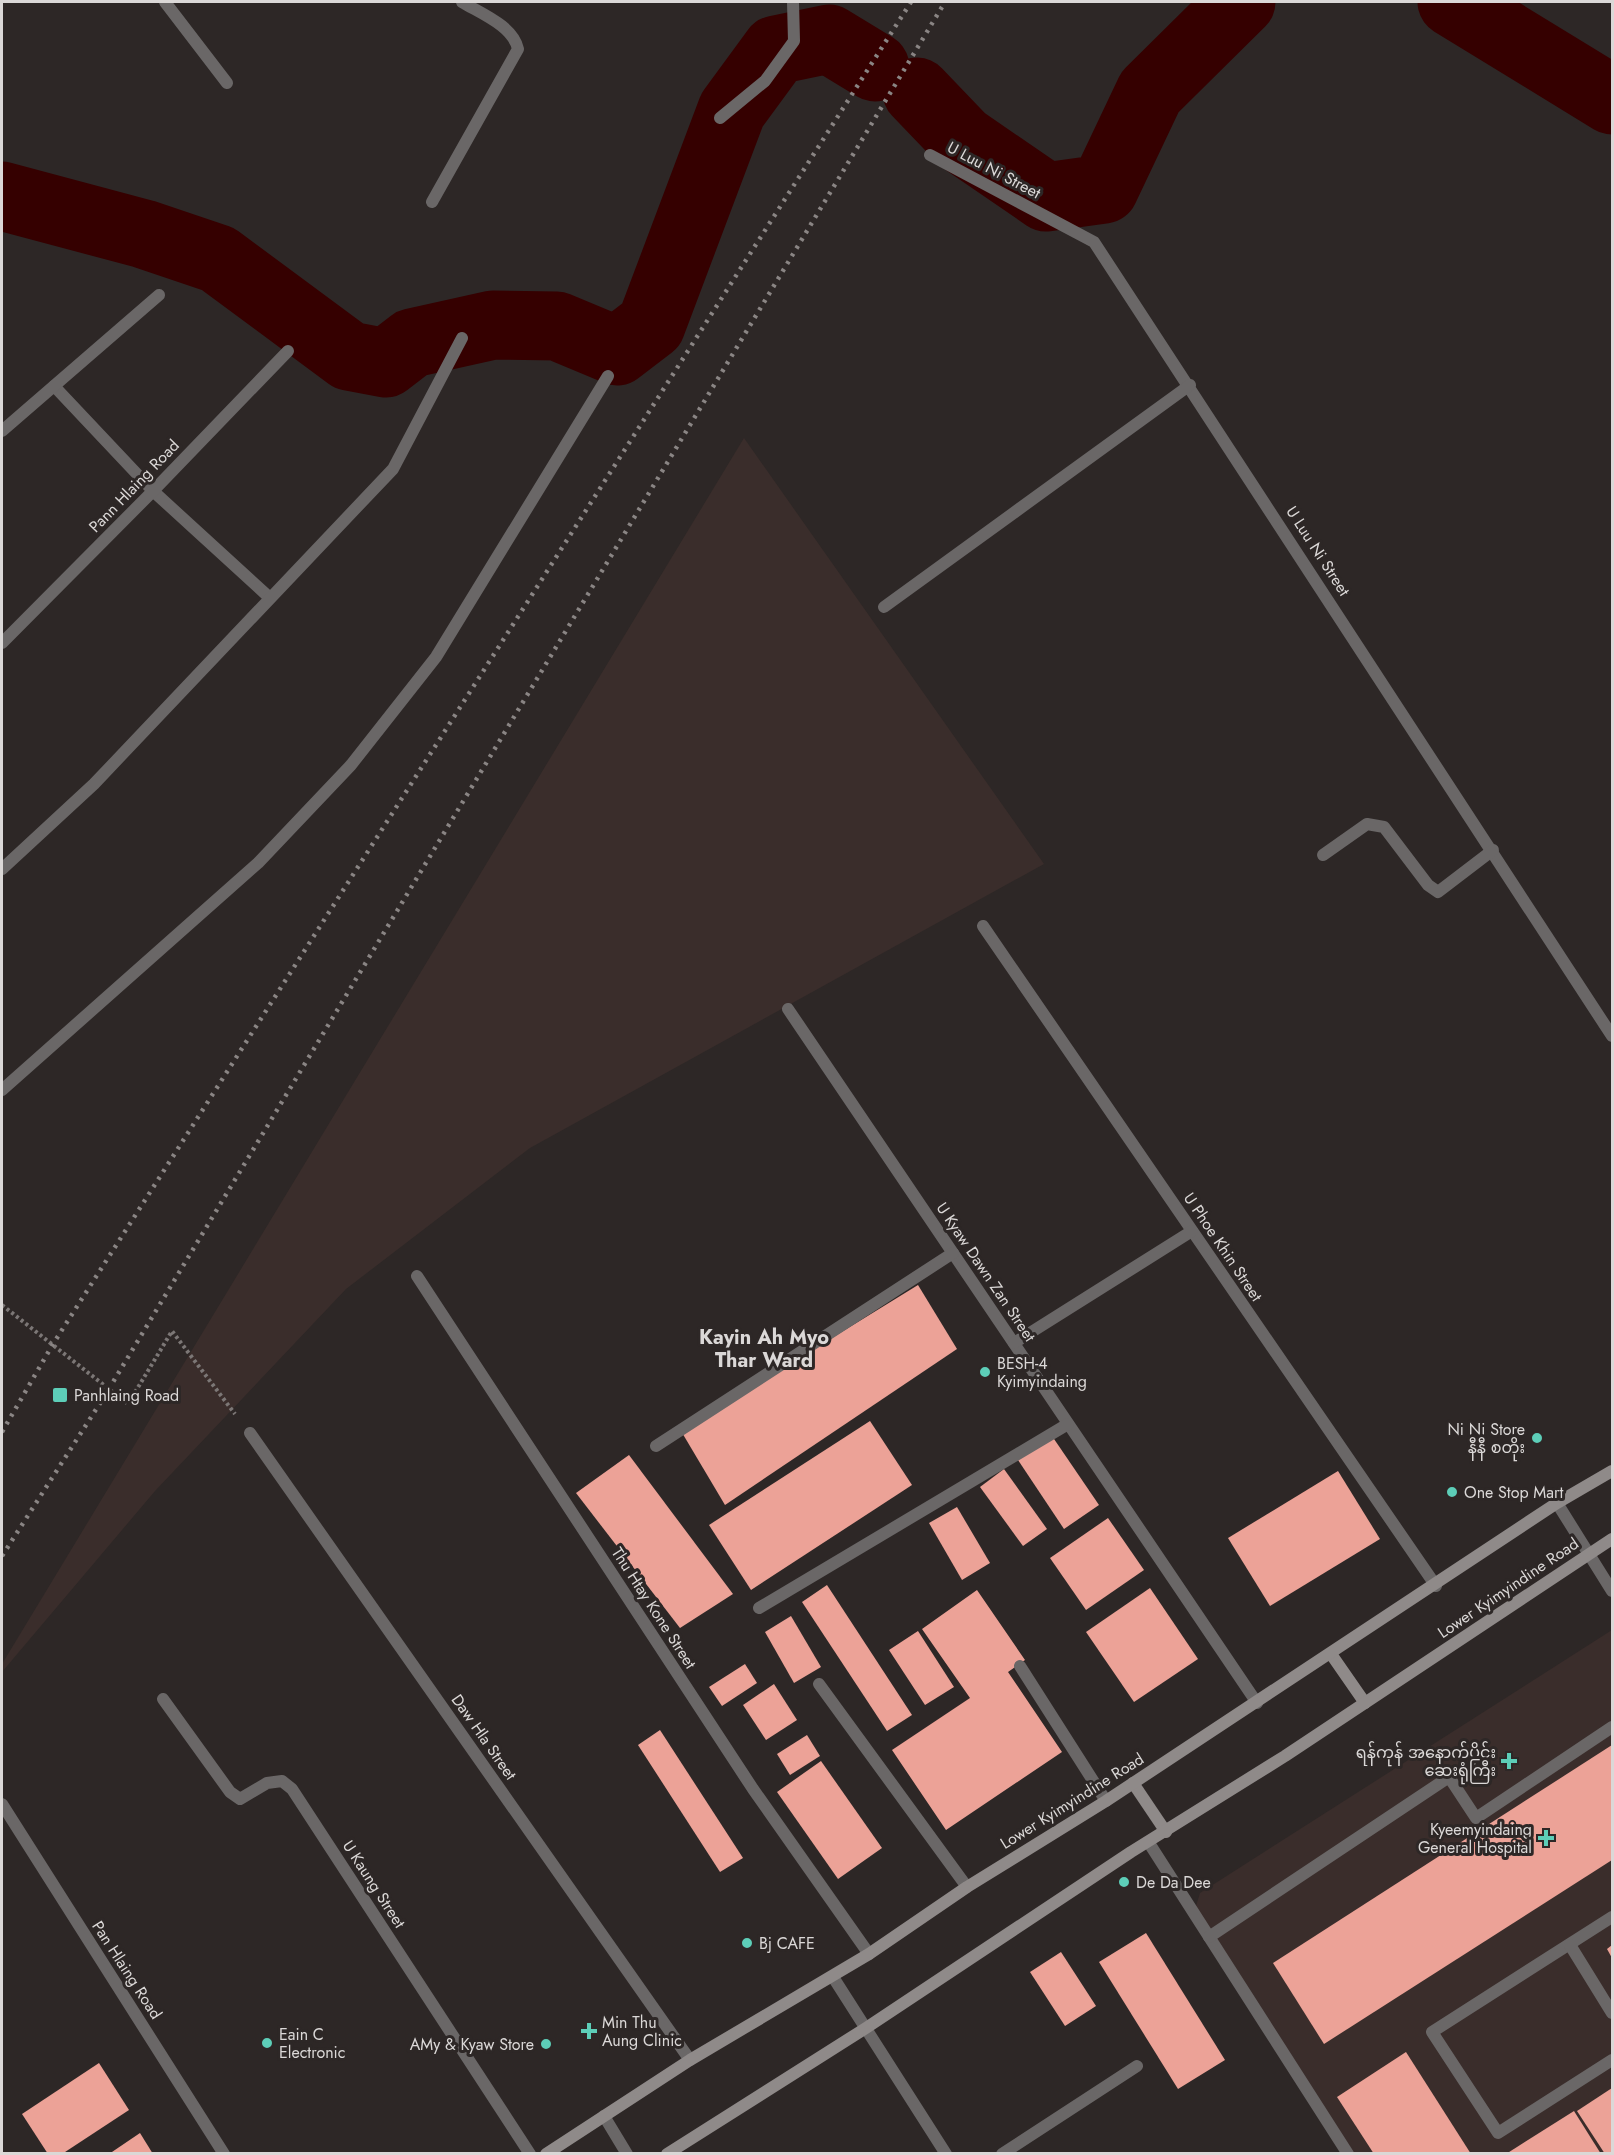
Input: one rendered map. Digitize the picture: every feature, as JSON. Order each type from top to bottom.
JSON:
[{"type":"main road","name":"Lower Kyimyindine Road","points":[[546,2154],[690,2060],[869,1954],[967,1887],[1106,1801],[1436,1586],[1557,1503],[1612,1471]]},
{"type":"main road","name":"Lower Kyimyindine Road","points":[[667,2154],[866,2028],[1612,1539]]},
{"type":"main road","points":[[1332,1654],[1365,1703]]},
{"type":"main road","points":[[1133,1783],[1166,1832]]},
{"type":"street","points":[[165,2],[226,83]]},
{"type":"street","points":[[432,202],[518,50],[516,39],[506,29],[462,2]]},
{"type":"street","points":[[720,118],[765,81],[794,41],[793,2]]},
{"type":"street","name":"U Luu Ni Street","points":[[930,155],[1094,242],[1190,385],[1612,1036]]},
{"type":"street","points":[[2,431],[159,295]]},
{"type":"street","points":[[2,868],[94,784],[393,469],[462,338]]},
{"type":"street","name":"Pann Hlaing Road","points":[[2,643],[288,351]]},
{"type":"street","points":[[2,1090],[258,863],[351,765],[436,657],[608,376]]},
{"type":"street","points":[[884,607],[1190,385]]},
{"type":"street","points":[[54,386],[153,491],[270,598]]},
{"type":"street","points":[[1323,855],[1367,824],[1384,827],[1428,885],[1438,892],[1492,850]]},
{"type":"street","name":"U Phoe Khin Street","points":[[983,926],[1436,1586]]},
{"type":"street","name":"U Kyaw Dawn Zan Street","points":[[788,1010],[1257,1703]]},
{"type":"street","points":[[1014,1343],[1192,1231]]},
{"type":"street","points":[[656,1446],[953,1253]]},
{"type":"street","name":"Thu Htay Kone Street","points":[[417,1276],[753,1789],[869,1954]]},
{"type":"street","points":[[759,1608],[1068,1424]]},
{"type":"street","name":"Daw Hla Street","points":[[250,1433],[690,2060]]},
{"type":"street","points":[[1557,1503],[1612,1591]]},
{"type":"street","points":[[1020,1666],[1106,1801]]},
{"type":"street","points":[[819,1684],[967,1887]]},
{"type":"street","name":"U Kaung Street","points":[[163,1699],[230,1792],[240,1799],[267,1783],[282,1781],[292,1789],[531,2154]]},
{"type":"street","points":[[1209,1937],[1449,1777],[1476,1818],[1612,1727]]},
{"type":"street","name":"Pan Hlaing Road","points":[[2,1804],[224,2154]]},
{"type":"street","points":[[1149,1843],[1348,2154]]},
{"type":"street","points":[[1612,1917],[1432,2032],[1498,2133],[1612,2060]]},
{"type":"street","points":[[1570,1945],[1612,2013]]},
{"type":"street","points":[[833,1977],[946,2154]]},
{"type":"street","points":[[1002,2154],[1137,2066]]},
{"type":"street","points":[[604,2116],[627,2154]]},
{"type":"path","points":[[2,1305],[128,1404],[172,1331],[250,1433]]},
{"type":"shaded area","points":[[744,438],[1044,864],[530,1148],[346,1289],[155,1491],[2,1672],[2,1664]]},
{"type":"shaded area","name":"ရန်ကုန် အနောက်ပိုင်း ဆေးရုံကြီး","points":[[1612,1630],[1612,2153],[1341,2153],[1194,1913],[1200,1893]]},
{"type":"building","points":[[918,1285],[957,1349],[725,1505],[681,1431]]},
{"type":"building","points":[[870,1421],[912,1485],[751,1590],[709,1525]]},
{"type":"building","points":[[1052,1436],[1099,1505],[1064,1529],[1018,1460]]},
{"type":"building","points":[[629,1455],[733,1594],[680,1628],[576,1493]]},
{"type":"building","points":[[1004,1469],[1047,1529],[1023,1546],[980,1487]]},
{"type":"building","points":[[1338,1471],[1380,1539],[1270,1606],[1228,1538]]},
{"type":"building","points":[[957,1507],[990,1563],[962,1580],[929,1523]]},
{"type":"building","points":[[1108,1518],[1144,1570],[1086,1610],[1050,1558]]},
{"type":"building","points":[[827,1585],[912,1715],[887,1731],[802,1602]]},
{"type":"building","points":[[1150,1588],[1198,1659],[1134,1702],[1086,1632]]},
{"type":"building","points":[[977,1590],[1025,1660],[1008,1672],[1062,1752],[946,1830],[892,1750],[970,1698],[922,1629]]},
{"type":"building","points":[[791,1616],[821,1667],[794,1683],[765,1632]]},
{"type":"building","points":[[918,1631],[954,1687],[925,1705],[889,1650]]},
{"type":"building","points":[[745,1664],[757,1683],[722,1706],[709,1687]]},
{"type":"building","points":[[774,1684],[797,1720],[766,1740],[743,1705]]},
{"type":"building","points":[[660,1730],[743,1858],[720,1872],[638,1745]]},
{"type":"building","points":[[807,1735],[820,1756],[790,1775],[777,1754]]},
{"type":"building","points":[[1612,1745],[1612,1860],[1324,2044],[1273,1963]]},
{"type":"building","points":[[821,1761],[882,1848],[838,1879],[777,1792]]},
{"type":"building","points":[[1146,1933],[1225,2060],[1178,2089],[1099,1962]]},
{"type":"building","points":[[1612,1945],[1612,1958],[1607,1949]]},
{"type":"building","points":[[1061,1952],[1096,2006],[1065,2026],[1030,1972]]},
{"type":"building","points":[[1406,2052],[1471,2154],[1374,2154],[1337,2097]]},
{"type":"building","points":[[99,2063],[129,2110],[62,2154],[48,2154],[22,2114]]},
{"type":"building","points":[[1612,2088],[1612,2154],[1605,2154],[1577,2111]]},
{"type":"building","points":[[1574,2111],[1601,2154],[1506,2154]]},
{"type":"building","points":[[140,2133],[153,2154],[109,2154]]},
{"type":"waterway","points":[[917,92],[963,140],[1046,197],[1104,189],[1150,92],[1241,2]]},
{"type":"waterway","points":[[1452,2],[1612,100]]},
{"type":"waterway","points":[[2,196],[144,234],[218,259],[349,356],[386,363],[412,343],[493,325],[557,326],[617,351],[651,325],[732,110],[776,50],[829,39],[875,67]]},
{"type":"railway","points":[[2,1432],[53,1344],[911,2]]},
{"type":"railway","points":[[2,1556],[104,1397],[945,2]]},
{"type":"place","name":"BESH-4 Kyimyindaing","points":[[985,1372]]},
{"type":"place","name":"Panhlaing Road","points":[[60,1395]]},
{"type":"place","name":"Ni Ni Store နီနီ စတိုး","points":[[1537,1438]]},
{"type":"place","name":"One Stop Mart","points":[[1452,1492]]},
{"type":"place","name":"ရန်ကုန် အနောက်ပိုင်း ဆေးရုံကြီး","points":[[1509,1761]]},
{"type":"place","name":"Kyeemyindaing General Hospital","points":[[1546,1838]]},
{"type":"place","name":"De Da Dee","points":[[1124,1882]]},
{"type":"place","name":"Bj CAFE","points":[[747,1943]]},
{"type":"place","name":"Min Thu Aung Clinic","points":[[589,2031]]},
{"type":"place","name":"Eain C Electronic","points":[[267,2043]]},
{"type":"place","name":"AMy & Kyaw Store","points":[[546,2044]]},
{"type":"district","name":"Kayin Ah Myo Thar Ward","points":[[764,1348]]}]
